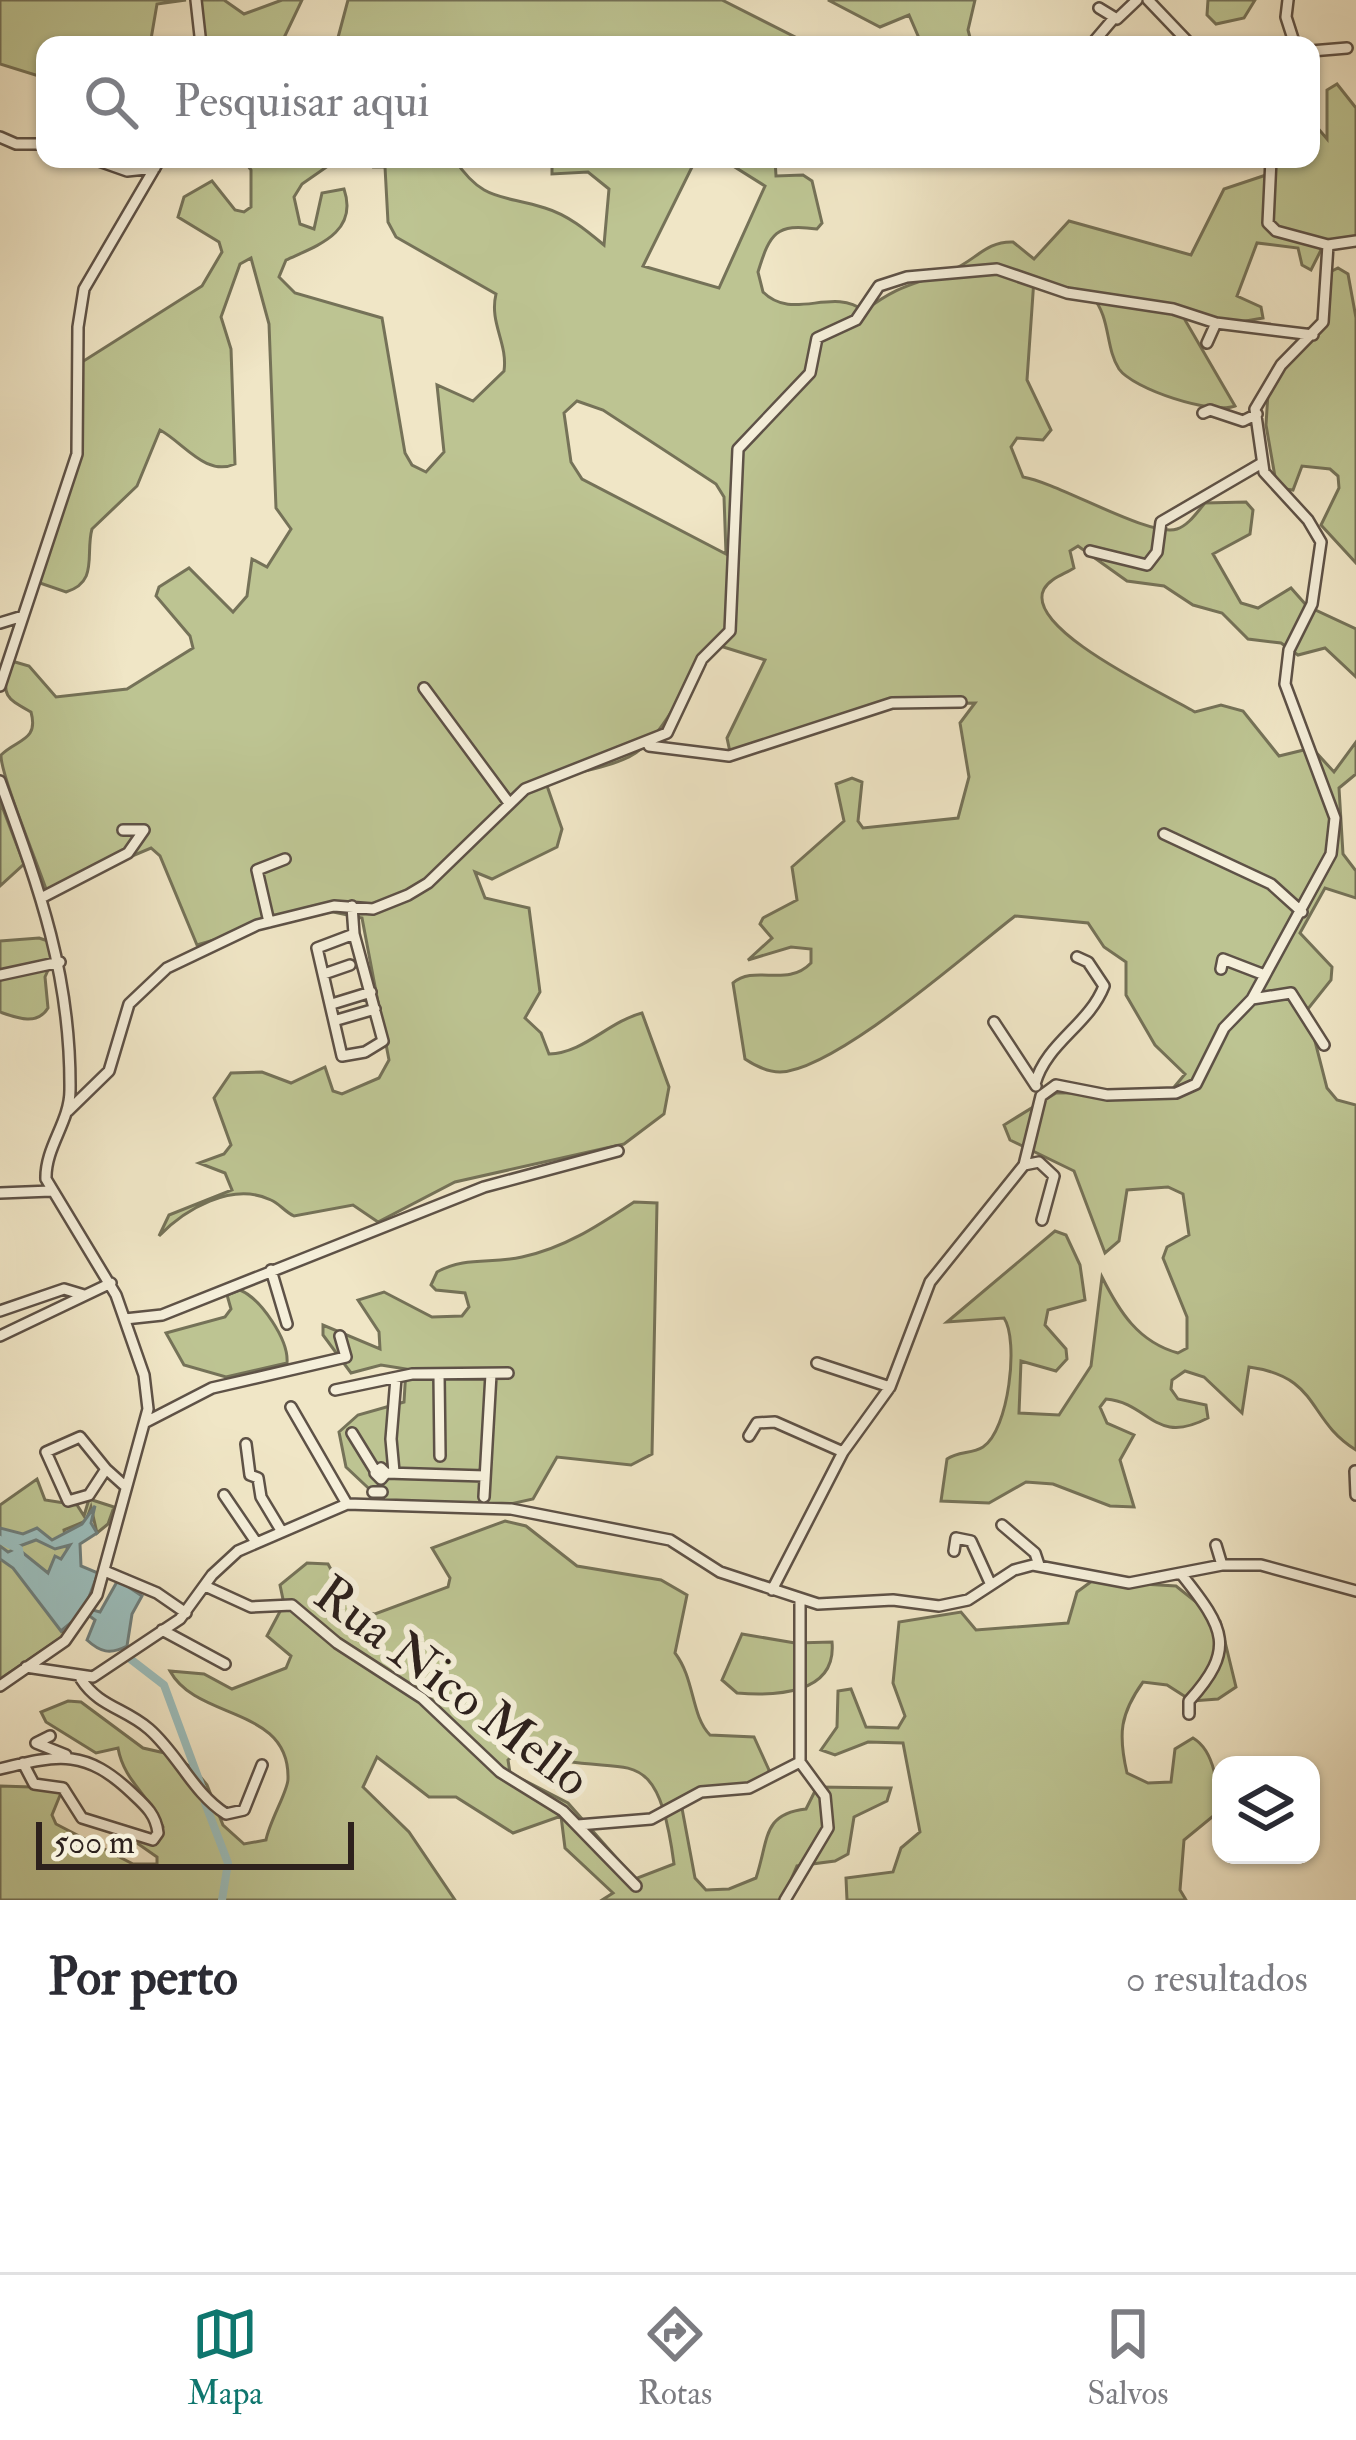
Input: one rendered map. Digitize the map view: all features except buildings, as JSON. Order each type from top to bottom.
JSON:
[{"type":"street","points":[[196,0],[200,36]]},
{"type":"street","points":[[1099,8],[1114,18],[1125,17],[1137,0]]},
{"type":"street","points":[[1148,0],[1182,36]]},
{"type":"street","points":[[1288,0],[1286,17],[1292,36]]},
{"type":"street","points":[[1099,36],[1114,18]]},
{"type":"street","points":[[1320,50],[1347,48]]},
{"type":"street","points":[[0,137],[16,144],[36,143]]},
{"type":"street","points":[[0,686],[77,454],[78,327],[84,289],[154,168]]},
{"type":"street","points":[[1271,168],[1268,223],[1276,231],[1328,245],[1338,239],[1356,241]]},
{"type":"street","points":[[772,1590],[843,1452],[890,1387],[930,1282],[1024,1165],[1041,1096],[1056,1085],[1107,1095],[1187,1090],[1205,1073],[1218,1039],[1252,999],[1262,974],[1323,874],[1335,835],[1327,791],[1285,684],[1289,650],[1312,604],[1321,542],[1308,520],[1270,481],[1262,463],[1257,414],[1281,365],[1313,335],[1324,315],[1328,245]]},
{"type":"street","points":[[0,1687],[65,1641],[87,1612],[107,1572],[146,1422],[146,1384],[111,1283],[51,1191],[46,1168],[68,1111],[113,1065],[129,1004],[173,964],[269,922],[325,909],[382,906],[428,883],[535,783],[667,734],[702,659],[730,631],[732,525],[741,441],[810,373],[817,338],[856,320],[879,286],[908,277],[997,269],[1067,293],[1173,308],[1216,323],[1313,335]]},
{"type":"street","points":[[1207,344],[1216,323]]},
{"type":"street","points":[[1203,413],[1207,409],[1240,421],[1257,414]]},
{"type":"street","points":[[1090,551],[1147,566],[1157,552],[1161,522],[1262,463]]},
{"type":"street","points":[[0,623],[24,616]]},
{"type":"street","points":[[424,688],[509,803]]},
{"type":"street","points":[[644,746],[729,756],[892,703],[961,702]]},
{"type":"street","points":[[0,782],[43,897],[60,962],[68,1111]]},
{"type":"street","points":[[43,897],[128,853],[144,830],[123,830]]},
{"type":"street","points":[[1164,834],[1271,884],[1301,912]]},
{"type":"street","points":[[269,922],[257,870],[285,859]]},
{"type":"street","points":[[351,911],[382,1043],[358,1054],[339,1054],[337,1020],[318,945],[354,934]]},
{"type":"street","points":[[1035,1084],[1043,1062],[1084,1018],[1104,986],[1088,962],[1077,957]]},
{"type":"street","points":[[1221,969],[1223,959],[1229,959],[1262,974]]},
{"type":"street","points":[[0,975],[60,962]]},
{"type":"street","points":[[324,974],[350,965]]},
{"type":"street","points":[[332,1004],[371,992]]},
{"type":"street","points":[[1252,999],[1291,993],[1324,1045]]},
{"type":"street","points":[[337,1020],[375,1009]]},
{"type":"street","points":[[994,1022],[1041,1096]]},
{"type":"street","points":[[125,1319],[162,1315],[526,1172],[619,1151]]},
{"type":"street","points":[[1024,1165],[1039,1162],[1054,1175],[1042,1220]]},
{"type":"street","points":[[0,1193],[51,1191]]},
{"type":"street","points":[[272,1270],[287,1324]]},
{"type":"street","points":[[0,1336],[111,1283]]},
{"type":"street","points":[[0,1311],[64,1288],[84,1295]]},
{"type":"street","points":[[146,1422],[212,1388],[346,1357],[340,1336]]},
{"type":"street","points":[[817,1363],[890,1387]]},
{"type":"street","points":[[335,1390],[396,1378],[508,1373]]},
{"type":"street","points":[[484,1496],[488,1374]]},
{"type":"street","points":[[439,1375],[441,1475]]},
{"type":"street","points":[[377,1497],[391,1438],[396,1378]]},
{"type":"street","points":[[291,1407],[347,1504]]},
{"type":"street","points":[[749,1436],[757,1423],[775,1422],[843,1452]]},
{"type":"street","points":[[352,1433],[383,1474]]},
{"type":"street","points":[[106,1469],[89,1495],[68,1501],[46,1452],[80,1437],[126,1487]]},
{"type":"street","points":[[246,1444],[250,1475],[258,1478],[261,1496],[282,1532]]},
{"type":"street","points":[[1355,1472],[1356,1495]]},
{"type":"street","points":[[383,1474],[407,1473],[424,1479],[485,1476]]},
{"type":"street","points":[[224,1495],[256,1542]]},
{"type":"street","points":[[26,1667],[80,1679],[106,1670],[185,1613],[221,1564],[256,1542],[347,1504],[377,1497],[511,1510],[670,1540],[720,1572],[800,1600],[893,1600],[938,1606],[968,1600],[1014,1570],[1039,1565],[1104,1582],[1142,1583],[1222,1565],[1261,1565],[1356,1591]]},
{"type":"street","points":[[1002,1525],[1035,1553],[1039,1565]]},
{"type":"street","points":[[954,1551],[956,1538],[971,1541],[991,1585]]},
{"type":"street","points":[[1216,1545],[1222,1565]]},
{"type":"street","points":[[107,1572],[158,1593],[185,1613]]},
{"type":"street","points":[[1181,1575],[1212,1624],[1221,1652],[1215,1675],[1189,1701],[1189,1714]]},
{"type":"street","name":"Rua Nico Mello","points":[[205,1586],[251,1607],[292,1605],[337,1643],[422,1698],[500,1772],[578,1825],[636,1886]]},
{"type":"street","points":[[784,1900],[828,1828],[825,1796],[800,1762],[800,1600]]},
{"type":"street","points":[[162,1630],[225,1664]]},
{"type":"street","points":[[15,1676],[47,1672]]},
{"type":"street","points":[[80,1679],[104,1706],[155,1734],[206,1800],[226,1814],[244,1810],[262,1765]]},
{"type":"street","points":[[22,1763],[34,1784],[63,1789],[82,1818],[137,1839],[153,1840],[158,1826],[153,1815],[109,1770],[36,1743],[50,1736]]},
{"type":"street","points":[[0,1769],[68,1758]]},
{"type":"street","points":[[578,1825],[651,1819],[701,1792],[749,1788],[800,1762]]},
{"type":"green space","points":[[0,0],[186,0],[157,4],[152,36],[36,36],[36,75],[0,64]]},
{"type":"green space","points":[[195,0],[224,0],[244,14],[282,0],[302,0],[285,36],[202,36]]},
{"type":"green space","points":[[348,0],[722,0],[793,36],[338,36]]},
{"type":"green space","points":[[828,0],[975,0],[970,36],[918,36],[909,15],[880,27]]},
{"type":"green space","points":[[1208,0],[1255,0],[1244,18],[1216,24],[1207,15]]},
{"type":"green space","points":[[1337,84],[1356,108],[1356,240],[1326,240],[1311,270],[1302,265],[1298,248],[1257,243],[1237,296],[1261,307],[1263,318],[1240,322],[1187,315],[1185,320],[1235,406],[1192,404],[1127,377],[1115,360],[1092,296],[1034,279],[1027,380],[1051,430],[1043,440],[1017,438],[1011,447],[1023,477],[1164,530],[1177,529],[1205,503],[1246,502],[1253,510],[1250,534],[1213,554],[1241,603],[1258,608],[1291,588],[1307,606],[1356,629],[1356,677],[1325,648],[1298,655],[1281,643],[1248,639],[1222,613],[1193,605],[1164,586],[1127,581],[1078,546],[1070,551],[1074,568],[1044,589],[1043,605],[1075,641],[1195,712],[1221,705],[1243,711],[1279,756],[1312,748],[1334,772],[1356,742],[1356,774],[1339,788],[1343,854],[1356,871],[1356,898],[1325,888],[1300,933],[1332,967],[1331,980],[1307,1010],[1327,1088],[1337,1100],[1356,1105],[1356,1450],[1328,1425],[1301,1389],[1272,1372],[1249,1367],[1242,1413],[1204,1377],[1185,1371],[1172,1380],[1171,1389],[1178,1399],[1206,1405],[1208,1418],[1175,1427],[1153,1421],[1121,1402],[1106,1399],[1100,1407],[1107,1423],[1134,1435],[1120,1460],[1134,1507],[1110,1506],[1053,1484],[1026,1482],[989,1503],[941,1501],[947,1459],[979,1449],[992,1437],[1005,1405],[1011,1364],[1004,1318],[947,1322],[1055,1231],[1066,1235],[1080,1265],[1085,1300],[1048,1310],[1045,1325],[1066,1349],[1067,1359],[1056,1371],[1021,1361],[1019,1413],[1059,1415],[1091,1366],[1102,1277],[1141,1333],[1178,1353],[1187,1348],[1187,1317],[1163,1258],[1167,1247],[1189,1235],[1183,1194],[1168,1187],[1127,1190],[1119,1241],[1105,1253],[1074,1171],[1010,1140],[1004,1125],[1056,1093],[1170,1092],[1185,1074],[1155,1045],[1126,995],[1126,962],[1104,947],[1088,923],[1015,916],[900,1007],[834,1052],[780,1072],[745,1059],[733,983],[751,975],[792,974],[811,963],[811,949],[791,947],[748,960],[772,938],[760,924],[763,918],[797,900],[792,867],[844,821],[836,784],[852,778],[862,782],[858,821],[863,828],[958,818],[969,777],[960,723],[975,703],[888,704],[730,752],[727,738],[765,660],[717,645],[642,748],[609,765],[545,780],[562,829],[557,847],[492,879],[475,872],[485,898],[529,908],[540,992],[525,1018],[541,1033],[549,1054],[574,1048],[642,1013],[669,1087],[664,1114],[624,1144],[455,1182],[378,1222],[353,1205],[294,1216],[271,1200],[241,1194],[195,1208],[159,1236],[169,1215],[232,1190],[225,1173],[199,1163],[224,1154],[231,1145],[214,1098],[231,1073],[262,1072],[291,1083],[325,1067],[333,1091],[342,1094],[379,1078],[389,1060],[362,918],[319,909],[197,945],[160,856],[151,848],[47,892],[2,765],[1,755],[29,734],[33,722],[31,712],[8,696],[8,667],[15,662],[29,666],[56,697],[127,689],[193,648],[190,636],[156,596],[159,587],[189,568],[233,612],[247,596],[252,559],[267,567],[291,529],[276,508],[269,324],[251,258],[240,264],[221,317],[231,349],[235,464],[224,467],[205,462],[160,430],[137,486],[92,529],[83,581],[66,592],[37,582],[82,428],[82,362],[202,286],[222,252],[219,242],[178,217],[184,197],[212,181],[235,210],[244,212],[251,207],[250,168],[325,168],[302,184],[294,197],[300,224],[314,229],[322,193],[344,189],[347,204],[340,227],[286,260],[279,277],[295,293],[382,318],[405,453],[412,465],[426,472],[444,452],[437,385],[473,401],[504,371],[496,294],[396,237],[388,222],[385,168],[461,168],[484,190],[561,215],[604,245],[609,189],[588,172],[552,174],[552,168],[692,168],[643,266],[719,288],[765,186],[736,168],[776,168],[776,176],[803,175],[812,181],[822,223],[817,229],[783,230],[771,240],[758,272],[763,292],[787,304],[839,302],[864,311],[995,245],[1013,242],[1034,259],[1069,221],[1191,255],[1224,189],[1266,175],[1267,168],[1320,168],[1320,131],[1327,139],[1327,90]],"holes":[[[577,401],[603,410],[716,484],[724,497],[726,554],[582,479],[571,462],[564,413]]]},
{"type":"green space","points":[[1338,268],[1348,274],[1356,318],[1356,563],[1321,525],[1339,488],[1338,476],[1330,469],[1302,466],[1293,490],[1277,488],[1266,425],[1268,393],[1281,364],[1317,329],[1330,272]]},
{"type":"green space","points":[[0,801],[24,864],[0,886]]},
{"type":"green space","points":[[0,941],[48,941],[53,959],[45,977],[48,1008],[32,1019],[0,1012]]},
{"type":"green space","points":[[634,1202],[657,1203],[652,1454],[631,1465],[557,1457],[533,1499],[488,1509],[408,1508],[381,1500],[346,1467],[339,1432],[358,1415],[404,1402],[406,1369],[381,1365],[351,1373],[323,1335],[323,1325],[380,1349],[379,1332],[358,1300],[384,1292],[432,1317],[462,1316],[469,1307],[465,1293],[436,1290],[431,1285],[437,1272],[553,1248]]},
{"type":"green space","points":[[240,1290],[272,1321],[287,1363],[226,1377],[184,1365],[166,1333],[225,1317],[231,1309],[227,1295]]},
{"type":"green space","points":[[37,1479],[45,1500],[77,1505],[84,1516],[89,1499],[114,1507],[108,1524],[97,1533],[91,1507],[86,1521],[64,1530],[68,1553],[50,1572],[40,1572],[30,1589],[65,1635],[0,1679],[0,1505]]},
{"type":"green space","points":[[505,1521],[526,1526],[577,1566],[661,1580],[687,1595],[675,1653],[699,1718],[710,1735],[754,1737],[769,1770],[765,1782],[697,1793],[681,1803],[695,1878],[706,1890],[729,1889],[756,1878],[774,1823],[781,1816],[806,1809],[817,1787],[891,1788],[887,1801],[854,1817],[848,1854],[835,1861],[797,1866],[782,1900],[602,1900],[613,1893],[565,1848],[561,1816],[513,1833],[456,1797],[429,1797],[377,1757],[363,1787],[409,1832],[455,1900],[0,1900],[0,1786],[63,1788],[52,1815],[56,1824],[133,1864],[157,1864],[157,1857],[134,1841],[157,1839],[163,1827],[126,1770],[118,1748],[96,1753],[46,1722],[41,1712],[68,1701],[81,1702],[143,1748],[169,1754],[194,1769],[207,1785],[223,1825],[244,1844],[266,1840],[287,1784],[285,1755],[259,1726],[200,1699],[170,1671],[204,1674],[232,1689],[286,1668],[291,1656],[267,1636],[284,1604],[280,1585],[307,1563],[328,1564],[354,1611],[375,1614],[448,1587],[450,1578],[432,1548]],"holes":[[[522,1747],[556,1759],[627,1768],[643,1775],[656,1791],[666,1819],[674,1864],[635,1879],[568,1803],[510,1773],[508,1760]]]},
{"type":"green space","points":[[1092,1581],[1176,1586],[1220,1621],[1236,1687],[1218,1699],[1192,1701],[1167,1685],[1143,1682],[1123,1725],[1127,1773],[1148,1783],[1171,1782],[1175,1749],[1193,1738],[1211,1761],[1212,1817],[1184,1840],[1180,1890],[1186,1900],[847,1900],[846,1878],[893,1872],[901,1848],[920,1832],[903,1743],[868,1742],[835,1755],[821,1750],[837,1727],[838,1691],[851,1689],[866,1727],[898,1728],[905,1716],[893,1683],[899,1622],[961,1612],[976,1630],[1068,1623],[1077,1592]]},
{"type":"green space","points":[[742,1634],[795,1643],[832,1642],[831,1660],[824,1673],[800,1688],[737,1693],[722,1680]]},
{"type":"water","points":[[95,1506],[91,1523],[97,1533],[80,1544],[81,1566],[98,1573],[85,1608],[100,1612],[118,1580],[142,1596],[132,1614],[127,1646],[110,1651],[87,1640],[95,1620],[84,1612],[61,1631],[13,1568],[0,1559],[0,1546],[8,1552],[17,1548],[48,1573],[55,1556],[61,1559],[70,1545],[55,1549],[36,1540],[17,1547],[0,1538],[0,1528],[23,1534],[37,1528],[52,1540],[82,1524]]},
{"type":"waterway","points":[[0,1540],[19,1549],[21,1562]]},
{"type":"waterway","points":[[129,1658],[164,1685],[205,1796]]},
{"type":"waterway","points":[[205,1803],[228,1863],[222,1900]]}]
